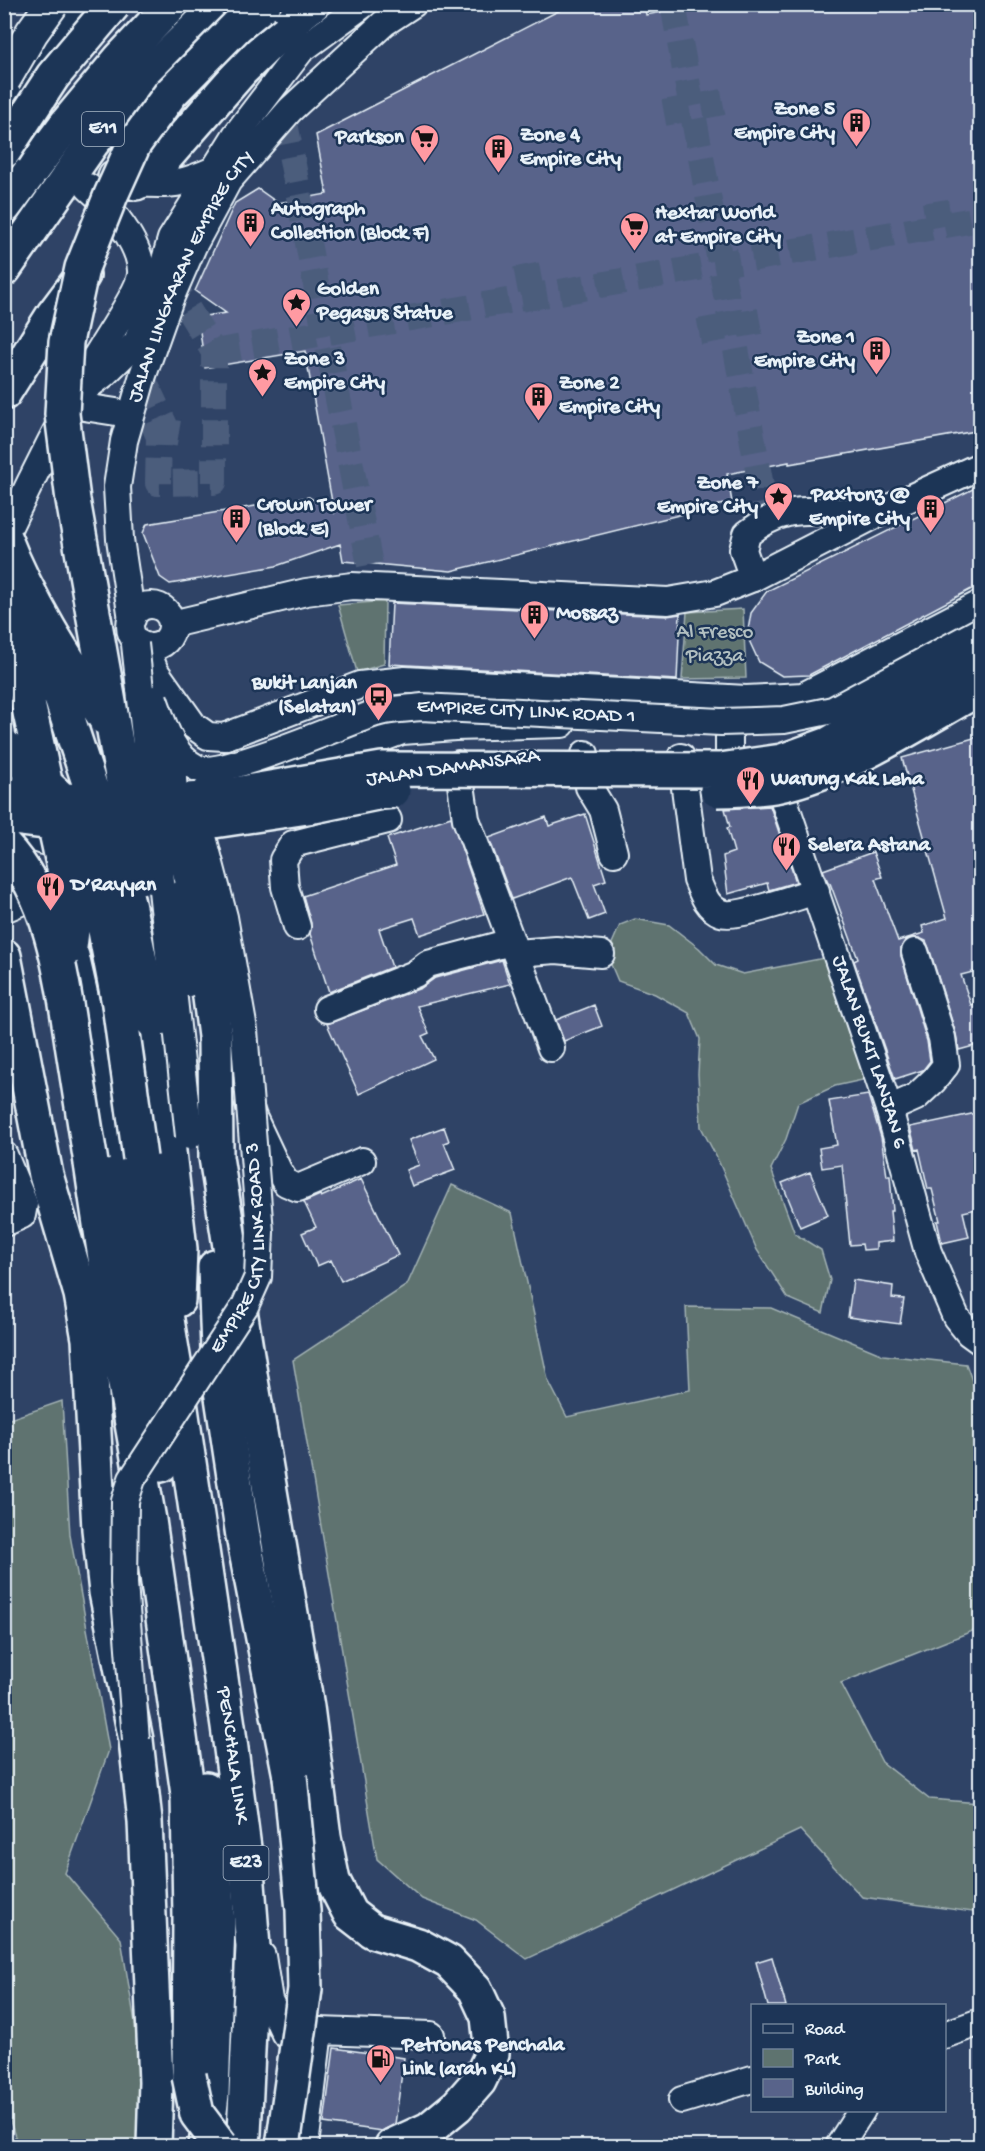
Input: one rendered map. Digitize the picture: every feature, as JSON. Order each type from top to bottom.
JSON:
[{"type":"highway","points":[[23,114],[16,101],[14,85],[25,60],[73,4]]},
{"type":"highway","points":[[4,151],[53,76],[114,4]]},
{"type":"highway","name":"E11","points":[[4,207],[67,123],[120,58],[172,4]]},
{"type":"highway","name":"E11","points":[[4,269],[92,143],[147,76],[221,4]]},
{"type":"highway","points":[[149,1520],[147,1434],[161,1368],[154,1151],[153,1022],[140,877],[73,500],[62,414],[66,342],[82,268],[134,144],[171,93],[237,26],[264,4]]},
{"type":"highway","points":[[113,182],[151,174],[158,168],[242,70],[313,4]]},
{"type":"highway","points":[[4,65],[40,41]]},
{"type":"highway","points":[[4,393],[53,315],[109,239],[115,216]]},
{"type":"highway","points":[[4,537],[14,562],[58,647],[166,814],[185,855],[197,898],[215,1036],[215,1268],[219,1377],[243,1536],[290,1776],[303,1910],[305,1989],[298,2144]]},
{"type":"highway","points":[[4,596],[18,609],[29,627],[62,701],[126,894],[153,1022]]},
{"type":"highway","points":[[4,614],[20,667],[74,914],[70,947]]},
{"type":"highway","points":[[4,794],[108,804],[206,799],[382,769],[730,768],[782,761],[829,744],[916,692],[981,658]]},
{"type":"highway","points":[[220,2146],[197,2114],[189,2076],[188,1794],[149,1520],[123,1371],[68,1013],[56,951],[38,900],[16,858],[8,831],[117,831],[207,822],[314,806],[382,792],[479,789],[725,790],[768,787],[833,768],[975,687]]},
{"type":"highway","points":[[4,748],[54,912],[154,1151]]},
{"type":"highway","points":[[4,748],[68,805],[98,894],[119,1004],[154,1151],[203,1403],[206,1582]]},
{"type":"highway","points":[[4,956],[46,1175],[81,1294],[89,1339],[99,1529],[106,1592],[136,1740],[145,1821],[156,2082],[154,2146]]},
{"type":"highway","points":[[216,1157],[251,1380],[307,1707],[324,1837],[333,1881],[350,1914],[372,1931],[418,1946],[449,1962],[475,1989],[488,2017],[492,2054],[479,2081],[457,2106],[429,2130],[392,2146]]},
{"type":"highway","name":"PENCHALA LINK","points":[[161,1368],[206,1582],[248,1876],[253,1947],[244,2133],[241,2146]]},
{"type":"highway","name":"PENCHALA LINK","points":[[161,1368],[194,1696],[213,1847],[218,1924],[212,2094],[206,2146]]},
{"type":"highway","points":[[173,2146],[174,1855],[188,1794]]},
{"type":"main road","points":[[4,80],[32,32],[52,4]]},
{"type":"street","points":[[72,401],[138,350],[162,281],[171,239],[196,198],[222,164],[236,135],[315,61],[364,4]]},
{"type":"street","name":"JALAN LINGKARAN EMPIRE CITY","points":[[138,640],[120,539],[117,487],[124,441],[134,402],[170,299],[193,246],[228,181],[290,110],[315,61],[384,23],[413,4]]},
{"type":"street","points":[[315,61],[329,65],[328,60],[348,39]]},
{"type":"street","points":[[162,281],[149,275],[139,253],[98,195],[113,182],[167,185],[189,181],[222,164]]},
{"type":"street","points":[[193,229],[196,198]]},
{"type":"street","points":[[4,537],[89,368],[134,293],[141,275],[139,253]]},
{"type":"street","points":[[72,401],[116,412]]},
{"type":"street","points":[[172,624],[306,592],[352,586],[668,601],[715,593],[753,578],[899,503],[981,465]]},
{"type":"street","points":[[753,578],[743,550],[747,534],[767,519],[798,511],[865,511],[899,503]]},
{"type":"street","points":[[138,640],[152,647],[165,642],[172,631],[172,624],[166,612],[154,606],[141,608],[138,640],[154,1151]]},
{"type":"street","points":[[642,718],[736,719],[803,696],[980,621]]},
{"type":"street","name":"EMPIRE CITY LINK ROAD 1","points":[[138,640],[154,699],[165,729],[179,755],[198,769],[219,768],[250,759],[378,712],[422,707],[722,722],[784,720],[833,710],[980,621]]},
{"type":"street","points":[[138,640],[155,671],[194,726],[208,736],[224,738],[360,686],[405,680],[746,699],[803,696]]},
{"type":"street","name":"JALAN DAMANSARA","points":[[40,893],[98,843],[189,806],[278,777],[402,731],[687,717],[736,719],[799,727],[905,686],[981,651]]},
{"type":"street","name":"JALAN DAMANSARA","points":[[4,909],[150,848],[273,804],[359,782],[505,758],[585,754],[681,757],[769,756],[805,748],[975,687]]},
{"type":"street","points":[[389,736],[391,729],[389,691],[414,730]]},
{"type":"street","points":[[436,693],[455,727]]},
{"type":"street","points":[[154,1151],[190,999],[167,703]]},
{"type":"street","points":[[547,724],[566,703]]},
{"type":"street","points":[[729,757],[736,719]]},
{"type":"street","points":[[585,754],[590,787],[603,810],[614,854]]},
{"type":"street","name":"JALAN BUKIT LANJAN 6","points":[[769,756],[889,1109],[932,1262],[956,1317],[969,1332],[981,1341]]},
{"type":"street","points":[[681,757],[697,880],[704,897],[712,908],[723,914],[752,910],[816,891]]},
{"type":"street","name":"EMPIRE CITY LINK ROAD 3","points":[[136,1740],[124,1583],[125,1501],[132,1479],[245,1306],[258,1277],[260,1232],[244,1030],[224,917],[198,818],[205,792],[221,777],[250,759]]},
{"type":"street","points":[[458,764],[466,819],[551,1048]]},
{"type":"street","points":[[4,802],[8,831],[40,893]]},
{"type":"street","points":[[273,804],[293,844]]},
{"type":"street","points":[[297,927],[285,887],[283,860],[293,844],[388,820]]},
{"type":"street","points":[[8,831],[46,843],[72,845],[98,843]]},
{"type":"street","points":[[150,848],[153,863],[177,928],[197,957],[227,1034],[253,1117],[286,1182],[298,1188],[362,1161]]},
{"type":"street","points":[[327,1009],[415,974],[428,964],[514,948],[601,954]]},
{"type":"street","points":[[889,1109],[916,1097],[934,1080],[945,1065],[942,1038],[915,952]]},
{"type":"street","points":[[4,1155],[24,1204],[22,1215],[4,1222]]},
{"type":"street","points":[[248,1876],[269,2000],[285,2034],[319,2031],[431,2036]]},
{"type":"street","points":[[946,2035],[981,2022]]},
{"type":"street","points":[[298,2144],[319,2031]]},
{"type":"street","points":[[682,2100],[751,2080]]},
{"type":"street","points":[[839,2146],[861,2112]]},
{"type":"green space","points":[[385,601],[384,664],[357,672],[338,605]]},
{"type":"green space","name":"Al Fresco Piazza","points":[[743,609],[746,678],[682,679],[687,612]]},
{"type":"green space","points":[[635,919],[669,925],[699,948],[716,965],[743,974],[824,958],[867,1079],[835,1086],[798,1103],[786,1139],[771,1169],[795,1234],[821,1250],[830,1280],[823,1313],[788,1298],[757,1250],[701,1127],[698,1074],[700,1039],[689,1013],[655,994],[618,981],[607,955],[620,925]]},
{"type":"green space","points":[[452,1185],[512,1213],[548,1380],[567,1417],[690,1390],[686,1307],[771,1308],[883,1355],[966,1364],[980,1403],[980,1628],[841,1683],[882,1762],[929,1799],[980,1803],[980,1913],[862,1897],[800,1830],[527,1959],[476,1920],[422,1899],[377,1859],[293,1360],[407,1285]]},
{"type":"green space","points":[[62,1401],[70,1535],[109,1750],[65,1873],[121,1939],[147,2094],[144,2146],[18,2146],[5,2105],[4,1421]]},
{"type":"building","name":"Hextar World at Empire City","points":[[583,4],[644,4],[646,15],[707,4],[981,4],[981,430],[727,474],[732,502],[451,571],[343,561],[340,544],[276,566],[170,584],[160,577],[143,533],[147,524],[309,497],[334,513],[305,351],[205,368],[198,317],[226,313],[195,291],[235,203],[258,189],[278,203],[327,194],[316,135],[564,8]]},
{"type":"building","name":"Paxtonz @ Empire City","points":[[981,485],[981,584],[809,675],[782,676],[759,662],[747,636],[751,613],[767,591]]},
{"type":"building","name":"Mossaz","points":[[392,603],[667,616],[680,614],[677,680],[389,664]]},
{"type":"building","points":[[981,736],[981,970],[961,975],[971,1005],[981,1001],[981,1044],[959,1050],[926,941],[910,938],[901,948],[901,956],[927,1041],[930,1061],[923,1070],[895,1079],[854,961],[858,959],[823,870],[873,852],[882,877],[875,879],[898,941],[924,933],[922,926],[947,918],[902,758]]},
{"type":"building","points":[[770,806],[796,882],[769,890],[767,883],[728,894],[723,856],[734,852],[727,828],[730,827],[725,809]]},
{"type":"building","points":[[585,814],[606,880],[594,884],[605,914],[589,920],[572,877],[512,899],[489,838],[546,817],[549,826]]},
{"type":"building","points":[[451,817],[484,914],[420,935],[414,918],[379,929],[392,967],[329,992],[310,934],[311,923],[303,896],[396,865],[387,838]]},
{"type":"building","points":[[502,960],[510,984],[417,1006],[429,1033],[422,1036],[434,1059],[359,1094],[327,1024],[421,988],[435,978]]},
{"type":"building","points":[[594,1005],[602,1026],[564,1041],[556,1020]]},
{"type":"building","points":[[868,1095],[881,1137],[887,1176],[890,1176],[893,1241],[876,1243],[876,1249],[863,1250],[862,1244],[850,1245],[842,1165],[822,1168],[819,1148],[837,1145],[829,1101]]},
{"type":"building","points":[[981,1112],[981,1208],[963,1212],[969,1237],[942,1243],[937,1221],[940,1221],[932,1189],[928,1189],[919,1149],[916,1150],[910,1127]]},
{"type":"building","points":[[444,1127],[449,1141],[444,1143],[455,1170],[412,1186],[406,1170],[419,1165],[409,1140]]},
{"type":"building","points":[[810,1172],[828,1215],[800,1227],[782,1183]]},
{"type":"building","points":[[361,1179],[398,1255],[341,1281],[331,1260],[317,1266],[302,1233],[316,1227],[304,1202]]},
{"type":"building","points":[[853,1280],[893,1286],[892,1298],[904,1299],[900,1324],[848,1317]]},
{"type":"building","points":[[772,1957],[785,2004],[767,2004],[756,1962]]},
{"type":"building","points":[[334,2048],[404,2058],[395,2124],[382,2131],[324,2123]]},
{"type":"tunnel","points":[[673,4],[767,519]]},
{"type":"tunnel","points":[[664,113],[723,102]]},
{"type":"tunnel","points":[[23,114],[115,177]]},
{"type":"tunnel","points":[[284,118],[374,586]]},
{"type":"tunnel","points":[[935,201],[940,233]]},
{"type":"tunnel","points":[[214,352],[980,219]]},
{"type":"tunnel","points":[[526,265],[534,308]]},
{"type":"tunnel","points":[[116,412],[151,418],[159,437],[158,483],[214,482],[214,352],[169,278]]},
{"type":"tunnel","points":[[699,332],[760,321]]},
{"type":"tunnel","points":[[145,383],[168,432],[180,434]]},
{"type":"place","name":"Zone 5 Empire City","points":[[856,148]]},
{"type":"place","name":"Parkson","points":[[425,164]]},
{"type":"place","name":"Zone 4 Empire City","points":[[499,174]]},
{"type":"place","name":"Autograph Collection (Block F)","points":[[250,248]]},
{"type":"place","name":"Hextar World at Empire City","points":[[634,252]]},
{"type":"place","name":"Golden Pegasus Statue","points":[[296,328]]},
{"type":"place","name":"Zone 1 Empire City","points":[[876,376]]},
{"type":"place","name":"Zone 3 Empire City","points":[[263,398]]},
{"type":"place","name":"Zone 2 Empire City","points":[[538,422]]},
{"type":"place","name":"Zone 7 Empire City","points":[[779,522]]},
{"type":"place","name":"Paxtonz @ Empire City","points":[[931,534]]},
{"type":"place","name":"Crown Tower (Block E)","points":[[236,544]]},
{"type":"place","name":"Mossaz","points":[[535,640]]},
{"type":"place","name":"Bukit Lanjan (Selatan)","points":[[378,722]]},
{"type":"place","name":"Warung Kak Leha","points":[[750,806]]},
{"type":"place","name":"Selera Astana","points":[[787,872]]},
{"type":"place","name":"D’Rayyan","points":[[50,912]]},
{"type":"place","name":"Petronas Penchala Link (arah KL)","points":[[381,2084]]}]
